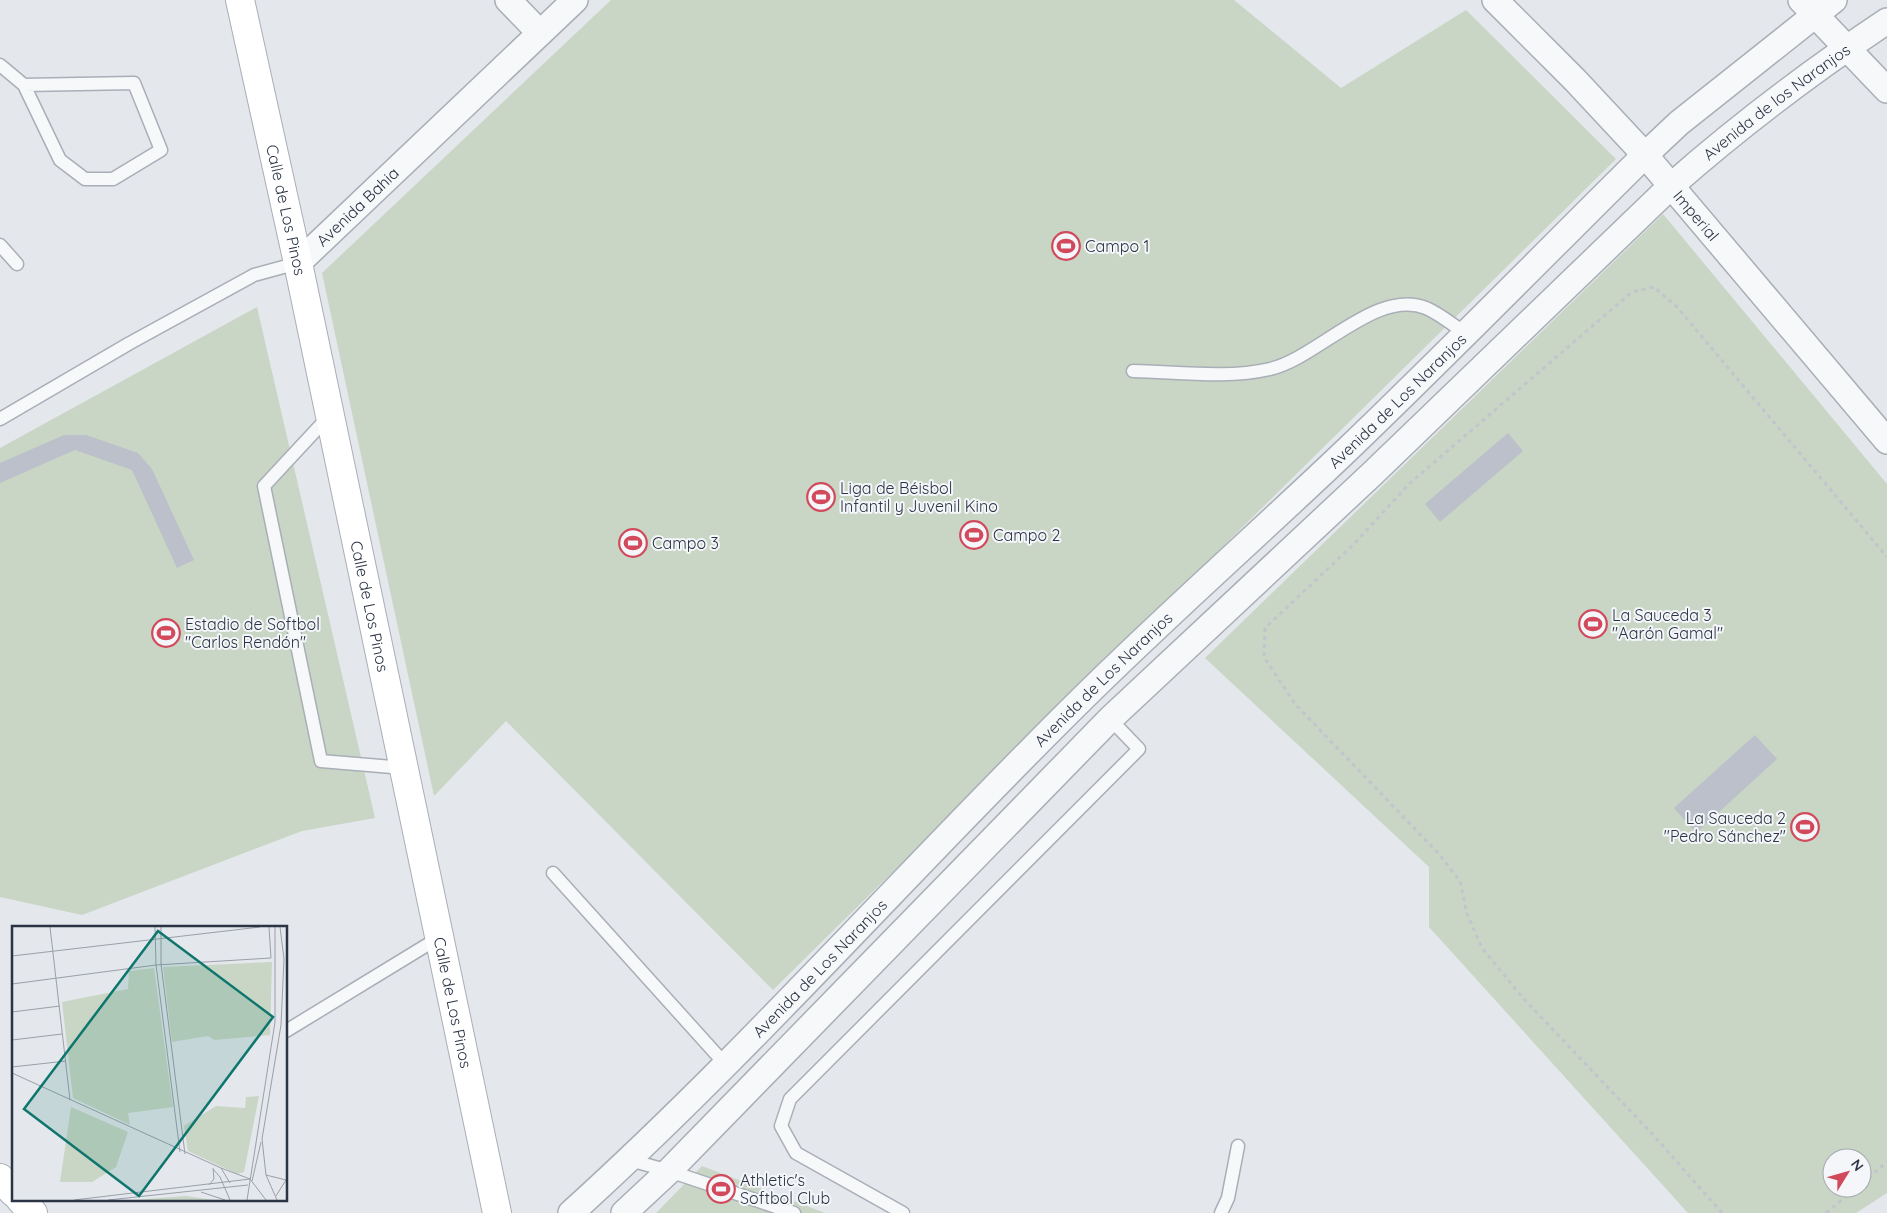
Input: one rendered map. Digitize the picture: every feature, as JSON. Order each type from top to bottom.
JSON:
[{"type":"street","name":"Calle de Los Pinos","points":[[240,0],[298,262],[497,1213]]},
{"type":"street","points":[[508,0],[540,33]]},
{"type":"street","name":"Avenida Bahia","points":[[298,262],[575,0]]},
{"type":"street","name":"Imperial","points":[[1495,0],[1645,155],[1887,440]]},
{"type":"street","points":[[1645,155],[1679,123],[1816,5],[1847,48],[1887,90]]},
{"type":"street","name":"Avenida de los Naranjos","points":[[1671,186],[1706,155],[1847,48],[1887,21]]},
{"type":"street","name":"Avenida de Los Naranjos","points":[[571,1213],[630,1160],[726,1064],[1082,699],[1165,618],[1348,449],[1645,155]]},
{"type":"street","name":"Avenida de Los Naranjos","points":[[624,1213],[669,1171],[1110,719],[1191,641],[1372,474],[1671,186]]},
{"type":"street","points":[[1165,618],[1191,641]]},
{"type":"street","points":[[0,1178],[12,1191]]},
{"type":"street","points":[[21,1200],[32,1213]]},
{"type":"lane","points":[[0,65],[24,86],[60,160],[85,179],[113,179],[160,150],[134,84],[24,86]]},
{"type":"lane","points":[[0,245],[17,264]]},
{"type":"lane","name":"Avenida Bahia","points":[[0,419],[130,343],[254,275],[298,262]]},
{"type":"lane","points":[[1133,371],[1235,373],[1272,368],[1304,353],[1371,314],[1400,304],[1426,308],[1465,333]]},
{"type":"lane","points":[[330,415],[264,486],[317,742],[321,761],[404,768]]},
{"type":"lane","points":[[903,1213],[796,1153],[782,1126],[790,1099],[1139,749],[1110,719]]},
{"type":"lane","points":[[553,872],[726,1064]]},
{"type":"lane","points":[[288,1030],[440,937]]},
{"type":"lane","points":[[1221,1213],[1228,1198],[1238,1146]]},
{"type":"lane","points":[[630,1160],[669,1171],[794,1213]]},
{"type":"path","points":[[1722,1213],[1655,1138],[1523,998],[1482,948],[1467,914],[1460,881],[1439,854],[1294,704],[1264,657],[1265,628],[1353,545],[1409,484],[1632,292],[1654,287],[1677,307],[1887,557]]},
{"type":"path","points":[[1872,1175],[1887,1162]]},
{"type":"path","points":[[1826,1213],[1844,1198]]},
{"type":"green space","name":"Liga de Béisbol Infantil y Juvenil Kino","points":[[611,0],[1234,0],[1341,88],[1466,10],[1616,159],[773,990],[506,721],[434,796],[322,273]]},
{"type":"green space","points":[[1663,214],[1887,484],[1887,1193],[1856,1213],[1688,1213],[1429,927],[1429,867],[1205,658]]},
{"type":"green space","name":"Estadio de Softbol \"Carlos Rendón\"","points":[[257,307],[375,818],[302,831],[82,915],[0,897],[0,448]]},
{"type":"green space","name":"Athletic's Softbol Club","points":[[702,1166],[825,1213],[656,1213]]},
{"type":"building","points":[[1508,433],[1523,451],[1440,522],[1425,504]]},
{"type":"building","points":[[64,435],[86,435],[138,453],[152,469],[194,560],[177,568],[132,470],[75,450],[0,483],[0,463]]},
{"type":"building","points":[[1755,735],[1777,759],[1696,833],[1674,808]]},
{"type":"place","name":"Campo 1","points":[[1066,246]]},
{"type":"place","name":"Liga de Béisbol Infantil y Juvenil Kino","points":[[821,497]]},
{"type":"place","name":"Campo 2","points":[[974,535]]},
{"type":"place","name":"Campo 3","points":[[633,543]]},
{"type":"place","name":"La Sauceda 3 \"Aarón Gamal\"","points":[[1593,624]]},
{"type":"place","name":"Estadio de Softbol \"Carlos Rendón\"","points":[[166,633]]},
{"type":"place","name":"La Sauceda 2 \"Pedro Sánchez\"","points":[[1805,827]]},
{"type":"place","name":"Athletic's Softbol Club","points":[[721,1189]]}]
